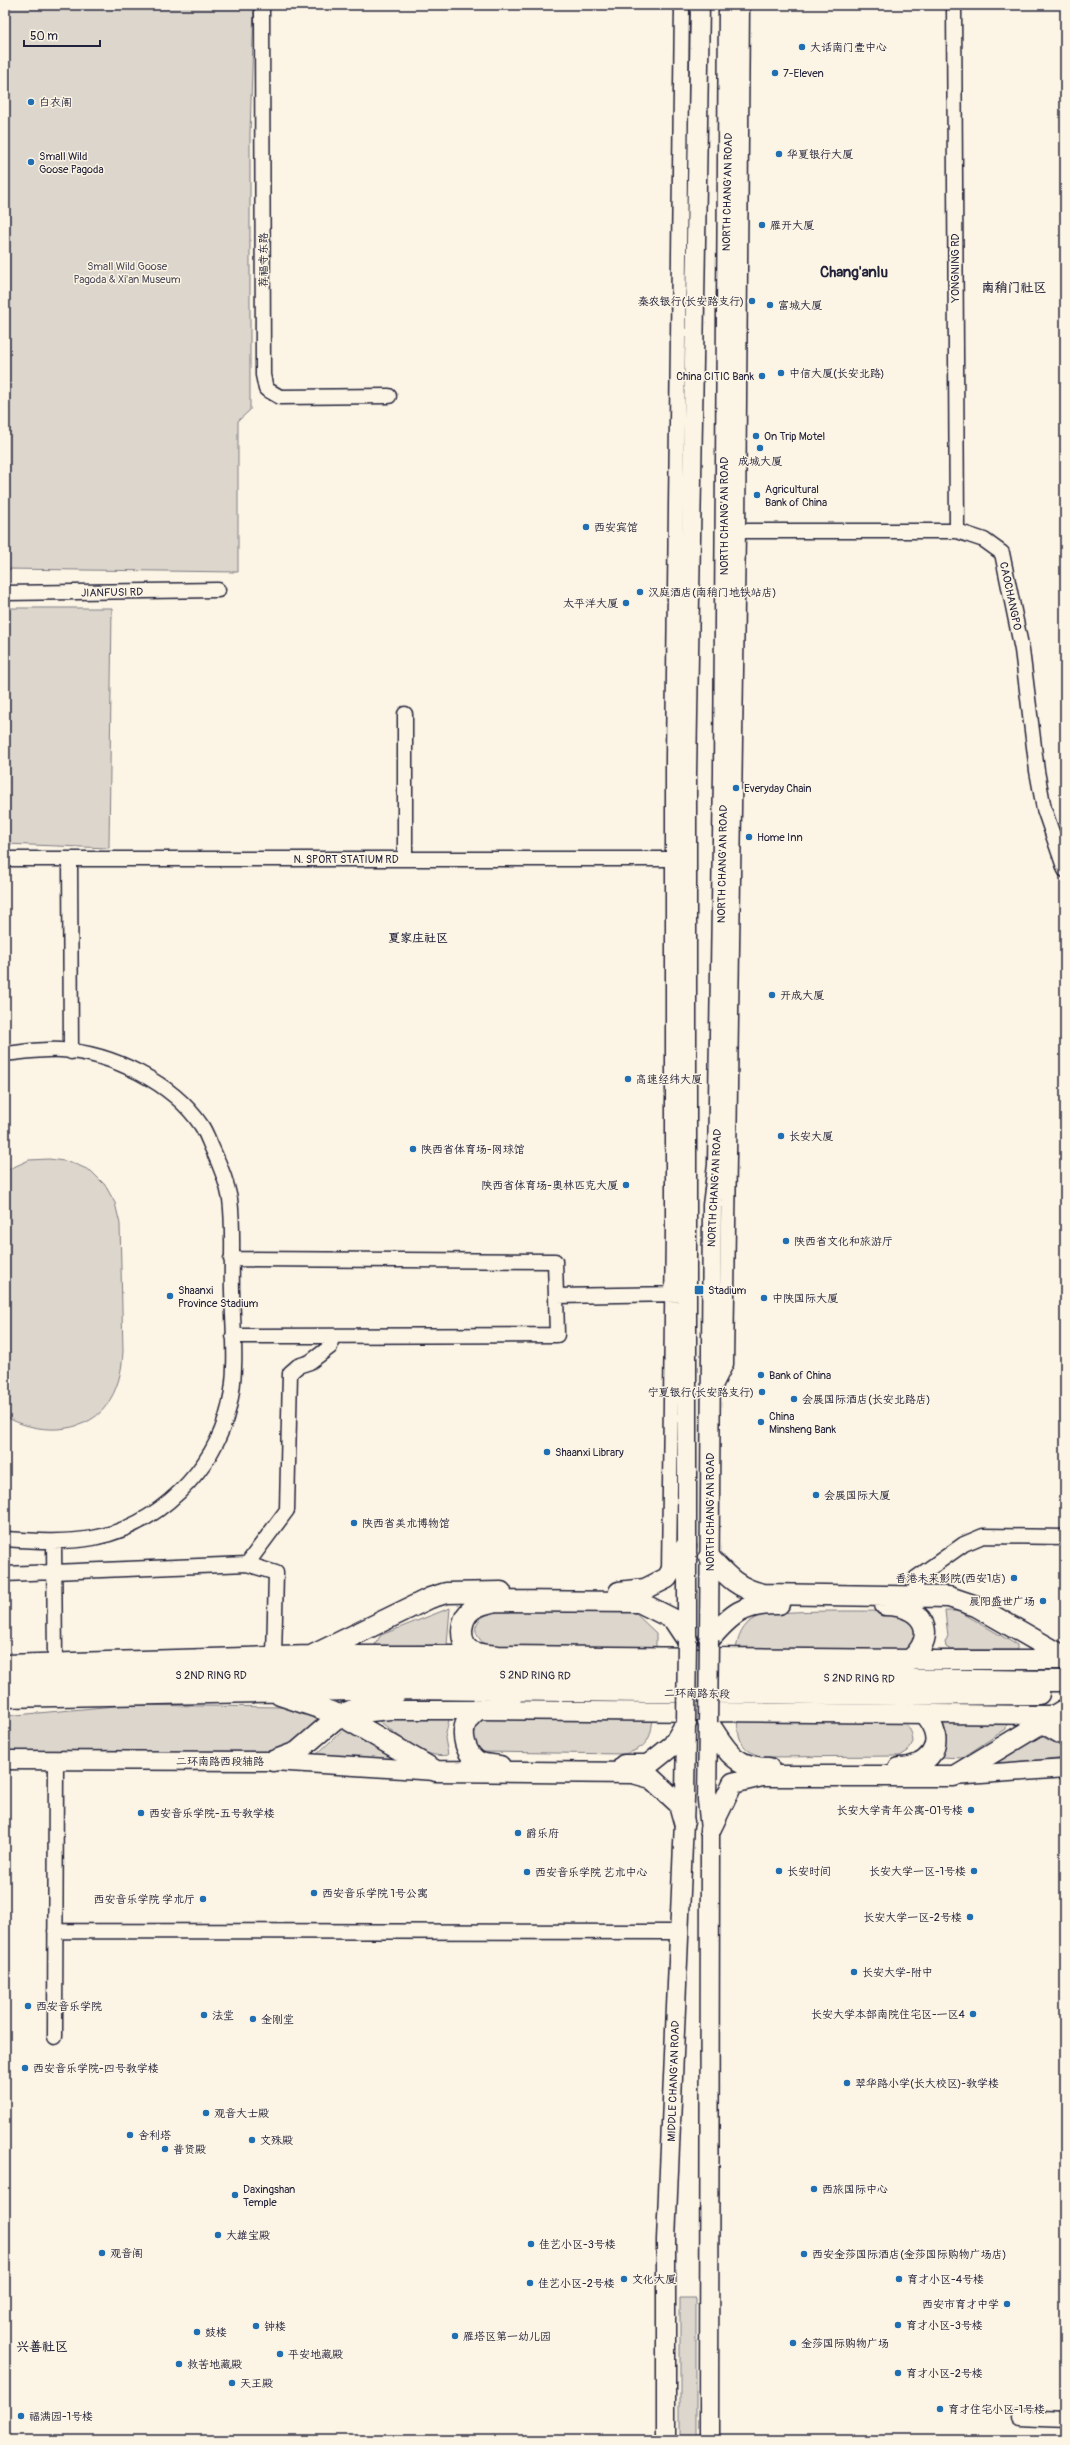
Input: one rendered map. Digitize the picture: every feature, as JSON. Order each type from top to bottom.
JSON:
[{"type":"highway","points":[[311,1656],[430,1598],[446,1593],[628,1592],[645,1589],[666,1578],[670,1574],[686,1546]]},
{"type":"highway","points":[[709,1557],[734,1582],[746,1590],[763,1594],[949,1597],[968,1602],[1065,1657]]},
{"type":"highway","points":[[498,1656],[478,1653],[468,1649],[462,1639],[462,1624],[468,1611],[479,1604],[496,1601],[639,1602],[673,1619],[687,1640]]},
{"type":"highway","points":[[709,1640],[728,1619],[742,1608],[763,1604],[899,1605],[909,1608],[924,1624],[926,1633],[924,1643],[911,1660],[889,1672],[871,1678]]},
{"type":"highway","points":[[311,1656],[371,1673]]},
{"type":"highway","points":[[5,1665],[55,1662],[311,1656],[498,1656],[911,1660]]},
{"type":"highway","points":[[5,1673],[161,1676]]},
{"type":"highway","name":"S 2ND RING RD","points":[[5,1682],[161,1676],[371,1673],[1065,1681]]},
{"type":"highway","points":[[273,1761],[297,1752],[340,1715],[405,1689]]},
{"type":"highway","name":"S 2ND RING RD","points":[[5,1697],[264,1690],[405,1689]]},
{"type":"highway","name":"二环南路东段","points":[[405,1689],[536,1690],[903,1698],[1065,1694]]},
{"type":"highway","points":[[264,1690],[340,1715],[436,1771],[633,1773],[651,1778],[679,1804],[684,1822]]},
{"type":"highway","points":[[536,1690],[492,1701],[477,1710],[467,1720],[464,1734],[467,1752],[480,1763],[498,1766],[648,1765],[673,1745],[686,1723]]},
{"type":"highway","points":[[5,1709],[115,1695]]},
{"type":"highway","points":[[708,1722],[728,1752],[745,1766],[762,1768],[904,1768],[924,1762],[935,1748],[934,1730],[923,1714],[903,1698]]},
{"type":"highway","points":[[903,1698],[1050,1713]]},
{"type":"highway","points":[[710,1830],[733,1783],[747,1778],[762,1776],[954,1776],[1050,1713]]},
{"type":"main road","points":[[686,1723],[686,1546],[680,1294],[680,859],[700,5]]},
{"type":"main road","name":"NORTH CHANG'AN ROAD","points":[[708,1722],[712,1205],[716,1165],[723,789],[731,531],[728,5]]},
{"type":"main road","points":[[911,1660],[1065,1660]]},
{"type":"main road","points":[[340,1715],[390,1710],[923,1714],[1050,1713],[1065,1737]]},
{"type":"main road","points":[[708,1722],[707,1800],[710,1830],[709,2440]]},
{"type":"main road","name":"MIDDLE CHANG'AN ROAD","points":[[666,2440],[666,2240],[684,1822],[686,1723]]},
{"type":"main road","name":"二环南路西段辅路","points":[[5,1760],[273,1761],[436,1771]]},
{"type":"main road","points":[[954,1776],[1065,1768]]},
{"type":"street","name":"荐福寺东路","points":[[262,5],[263,376],[266,389],[280,397],[389,396]]},
{"type":"street","points":[[680,859],[682,5]]},
{"type":"street","points":[[731,531],[742,5]]},
{"type":"street","name":"YONGNING RD","points":[[954,5],[957,531]]},
{"type":"street","name":"CAOCHANGPO","points":[[731,531],[957,531],[984,540],[1002,553],[1022,650],[1037,771],[1044,809],[1065,870]]},
{"type":"street","name":"JIANFUSI RD","points":[[5,593],[218,590]]},
{"type":"street","points":[[405,714],[405,858]]},
{"type":"street","name":"N. SPORT STATIUM RD","points":[[5,859],[680,859]]},
{"type":"street","points":[[70,859],[71,1052]]},
{"type":"street","points":[[5,1054],[33,1050],[71,1052],[138,1070],[173,1095],[201,1125],[218,1161],[230,1199],[234,1336],[229,1407],[216,1441],[186,1486],[167,1503],[134,1526],[93,1538],[54,1542],[5,1539]]},
{"type":"street","points":[[231,1258],[555,1261],[557,1334],[234,1336]]},
{"type":"street","points":[[556,1296],[680,1294],[670,1574]]},
{"type":"street","points":[[247,1564],[287,1510],[290,1373],[298,1366],[310,1362],[330,1347],[332,1336]]},
{"type":"street","points":[[916,1596],[916,1578],[964,1544],[983,1536],[1065,1537]]},
{"type":"street","points":[[54,1542],[56,1573],[55,1662]]},
{"type":"street","points":[[5,1574],[247,1564],[276,1573],[274,1657]]},
{"type":"street","points":[[55,2037],[56,1760]]},
{"type":"street","points":[[56,1931],[679,1932]]},
{"type":"street","points":[[1019,2417],[1065,2419]]},
{"type":"green space","name":"Small Wild Goose Pagoda & Xi'an Museum","points":[[5,5],[254,5],[250,134],[250,410],[238,421],[238,572],[5,569]]},
{"type":"green space","points":[[5,608],[112,608],[109,848],[5,844]]},
{"type":"green space","points":[[49,1159],[71,1162],[91,1171],[105,1185],[115,1203],[120,1224],[123,1351],[119,1380],[110,1400],[96,1416],[85,1423],[58,1429],[43,1429],[30,1426],[16,1422],[5,1416],[5,1171],[29,1160]]},
{"type":"green space","points":[[450,1608],[447,1645],[374,1646],[381,1635]]},
{"type":"green space","points":[[499,1608],[634,1612],[656,1633],[656,1649],[488,1647],[477,1634],[477,1624],[485,1615]]},
{"type":"green space","points":[[825,1611],[901,1611],[919,1630],[910,1652],[736,1651],[739,1636],[747,1624],[755,1618],[765,1615]]},
{"type":"green space","points":[[945,1611],[959,1611],[1017,1645],[1017,1650],[951,1650],[946,1647],[945,1642],[948,1636]]},
{"type":"green space","points":[[126,1705],[283,1707],[329,1718],[279,1752],[5,1752],[5,1716]]},
{"type":"green space","points":[[382,1715],[444,1715],[449,1720],[445,1738],[448,1755],[439,1756],[429,1754],[411,1745],[378,1720]]},
{"type":"green space","points":[[488,1715],[653,1717],[651,1732],[643,1746],[632,1752],[624,1754],[483,1752],[474,1741],[472,1732],[477,1723]]},
{"type":"green space","points":[[737,1718],[896,1718],[904,1722],[909,1727],[913,1742],[908,1751],[900,1756],[763,1757],[745,1748],[738,1732]]},
{"type":"green space","points":[[942,1721],[1007,1721],[1006,1729],[962,1758],[942,1757],[947,1735]]},
{"type":"green space","points":[[347,1726],[390,1754],[391,1764],[316,1755]]},
{"type":"green space","points":[[1041,1736],[1065,1748],[1065,1757],[989,1766]]},
{"type":"green space","points":[[680,2298],[696,2298],[696,2440],[680,2440]]},
{"type":"place","name":"大话南门壹中心","points":[[802,47]]},
{"type":"place","name":"7-Eleven","points":[[775,73]]},
{"type":"place","name":"白衣阁","points":[[31,102]]},
{"type":"place","name":"华夏银行大厦","points":[[779,154]]},
{"type":"place","name":"Small Wild Goose Pagoda","points":[[31,162]]},
{"type":"place","name":"雁开大厦","points":[[762,225]]},
{"type":"place","name":"秦农银行(长安路支行)","points":[[752,301]]},
{"type":"place","name":"富城大厦","points":[[770,305]]},
{"type":"place","name":"中信大厦(长安北路)","points":[[781,373]]},
{"type":"place","name":"China CITIC Bank","points":[[762,376]]},
{"type":"place","name":"On Trip Motel","points":[[756,436]]},
{"type":"place","name":"成城大厦","points":[[760,448]]},
{"type":"place","name":"Agricultural Bank of China","points":[[757,495]]},
{"type":"place","name":"西安宾馆","points":[[586,527]]},
{"type":"place","name":"汉庭酒店(南稍门地铁站店)","points":[[640,592]]},
{"type":"place","name":"太平洋大厦","points":[[626,603]]},
{"type":"place","name":"Everyday Chain","points":[[736,788]]},
{"type":"place","name":"Home Inn","points":[[749,837]]},
{"type":"place","name":"开成大厦","points":[[772,995]]},
{"type":"place","name":"高速经纬大厦","points":[[628,1079]]},
{"type":"place","name":"长安大厦","points":[[781,1136]]},
{"type":"place","name":"陕西省体育场-网球馆","points":[[413,1149]]},
{"type":"place","name":"陕西省体育场-奥林匹克大厦","points":[[626,1185]]},
{"type":"place","name":"陕西省文化和旅游厅","points":[[786,1241]]},
{"type":"place","name":"Stadium","points":[[699,1290]]},
{"type":"place","name":"Shaanxi Province Stadium","points":[[170,1296]]},
{"type":"place","name":"中陕国际大厦","points":[[764,1298]]},
{"type":"place","name":"Bank of China","points":[[761,1375]]},
{"type":"place","name":"宁夏银行(长安路支行)","points":[[762,1392]]},
{"type":"place","name":"会展国际酒店(长安北路店)","points":[[794,1399]]},
{"type":"place","name":"China Minsheng Bank","points":[[761,1422]]},
{"type":"place","name":"Shaanxi Library","points":[[547,1452]]},
{"type":"place","name":"会展国际大厦","points":[[816,1495]]},
{"type":"place","name":"陕西省美术博物馆","points":[[354,1523]]},
{"type":"place","name":"香港未来影院(西安1店)","points":[[1014,1578]]},
{"type":"place","name":"晨阳盛世广场","points":[[1043,1601]]},
{"type":"place","name":"长安大学青年公寓-01号楼","points":[[971,1810]]},
{"type":"place","name":"西安音乐学院-五号教学楼","points":[[141,1813]]},
{"type":"place","name":"爵乐府","points":[[518,1833]]},
{"type":"place","name":"长安时间","points":[[779,1871]]},
{"type":"place","name":"长安大学一区-1号楼","points":[[974,1871]]},
{"type":"place","name":"西安音乐学院 艺术中心","points":[[527,1872]]},
{"type":"place","name":"西安音乐学院 1号公寓","points":[[314,1893]]},
{"type":"place","name":"西安音乐学院 学术厅","points":[[203,1899]]},
{"type":"place","name":"长安大学一区-2号楼","points":[[970,1917]]},
{"type":"place","name":"长安大学-附中","points":[[854,1972]]},
{"type":"place","name":"西安音乐学院","points":[[28,2006]]},
{"type":"place","name":"长安大学本部南院住宅区-一区4","points":[[973,2014]]},
{"type":"place","name":"法堂","points":[[204,2015]]},
{"type":"place","name":"金刚堂","points":[[253,2019]]},
{"type":"place","name":"西安音乐学院-四号教学楼","points":[[25,2068]]},
{"type":"place","name":"翠华路小学(长大校区)-教学楼","points":[[847,2083]]},
{"type":"place","name":"观音大士殿","points":[[206,2113]]},
{"type":"place","name":"舍利塔","points":[[130,2135]]},
{"type":"place","name":"文殊殿","points":[[252,2140]]},
{"type":"place","name":"普贤殿","points":[[165,2149]]},
{"type":"place","name":"西旅国际中心","points":[[814,2189]]},
{"type":"place","name":"Daxingshan Temple","points":[[235,2195]]},
{"type":"place","name":"大雄宝殿","points":[[218,2235]]},
{"type":"place","name":"佳艺小区-3号楼","points":[[531,2244]]},
{"type":"place","name":"观音阁","points":[[102,2253]]},
{"type":"place","name":"西安金莎国际酒店(金莎国际购物广场店)","points":[[804,2254]]},
{"type":"place","name":"文化大厦","points":[[624,2279]]},
{"type":"place","name":"育才小区-4号楼","points":[[899,2279]]},
{"type":"place","name":"佳艺小区-2号楼","points":[[530,2283]]},
{"type":"place","name":"西安市育才中学","points":[[1007,2304]]},
{"type":"place","name":"育才小区-3号楼","points":[[898,2325]]},
{"type":"place","name":"钟楼","points":[[256,2326]]},
{"type":"place","name":"鼓楼","points":[[197,2332]]},
{"type":"place","name":"雁塔区第一幼儿园","points":[[455,2336]]},
{"type":"place","name":"金莎国际购物广场","points":[[793,2343]]},
{"type":"place","name":"平安地藏殿","points":[[280,2354]]},
{"type":"place","name":"救苦地藏殿","points":[[179,2364]]},
{"type":"place","name":"育才小区-2号楼","points":[[898,2373]]},
{"type":"place","name":"天王殿","points":[[232,2383]]},
{"type":"place","name":"育才住宅小区-1号楼","points":[[940,2409]]},
{"type":"place","name":"福满园-1号楼","points":[[21,2416]]},
{"type":"district","name":"Chang'anlu","points":[[854,272]]},
{"type":"district","name":"南稍门社区","points":[[1014,287]]},
{"type":"district","name":"夏家庄社区","points":[[418,938]]},
{"type":"district","name":"兴善社区","points":[[42,2346]]}]
